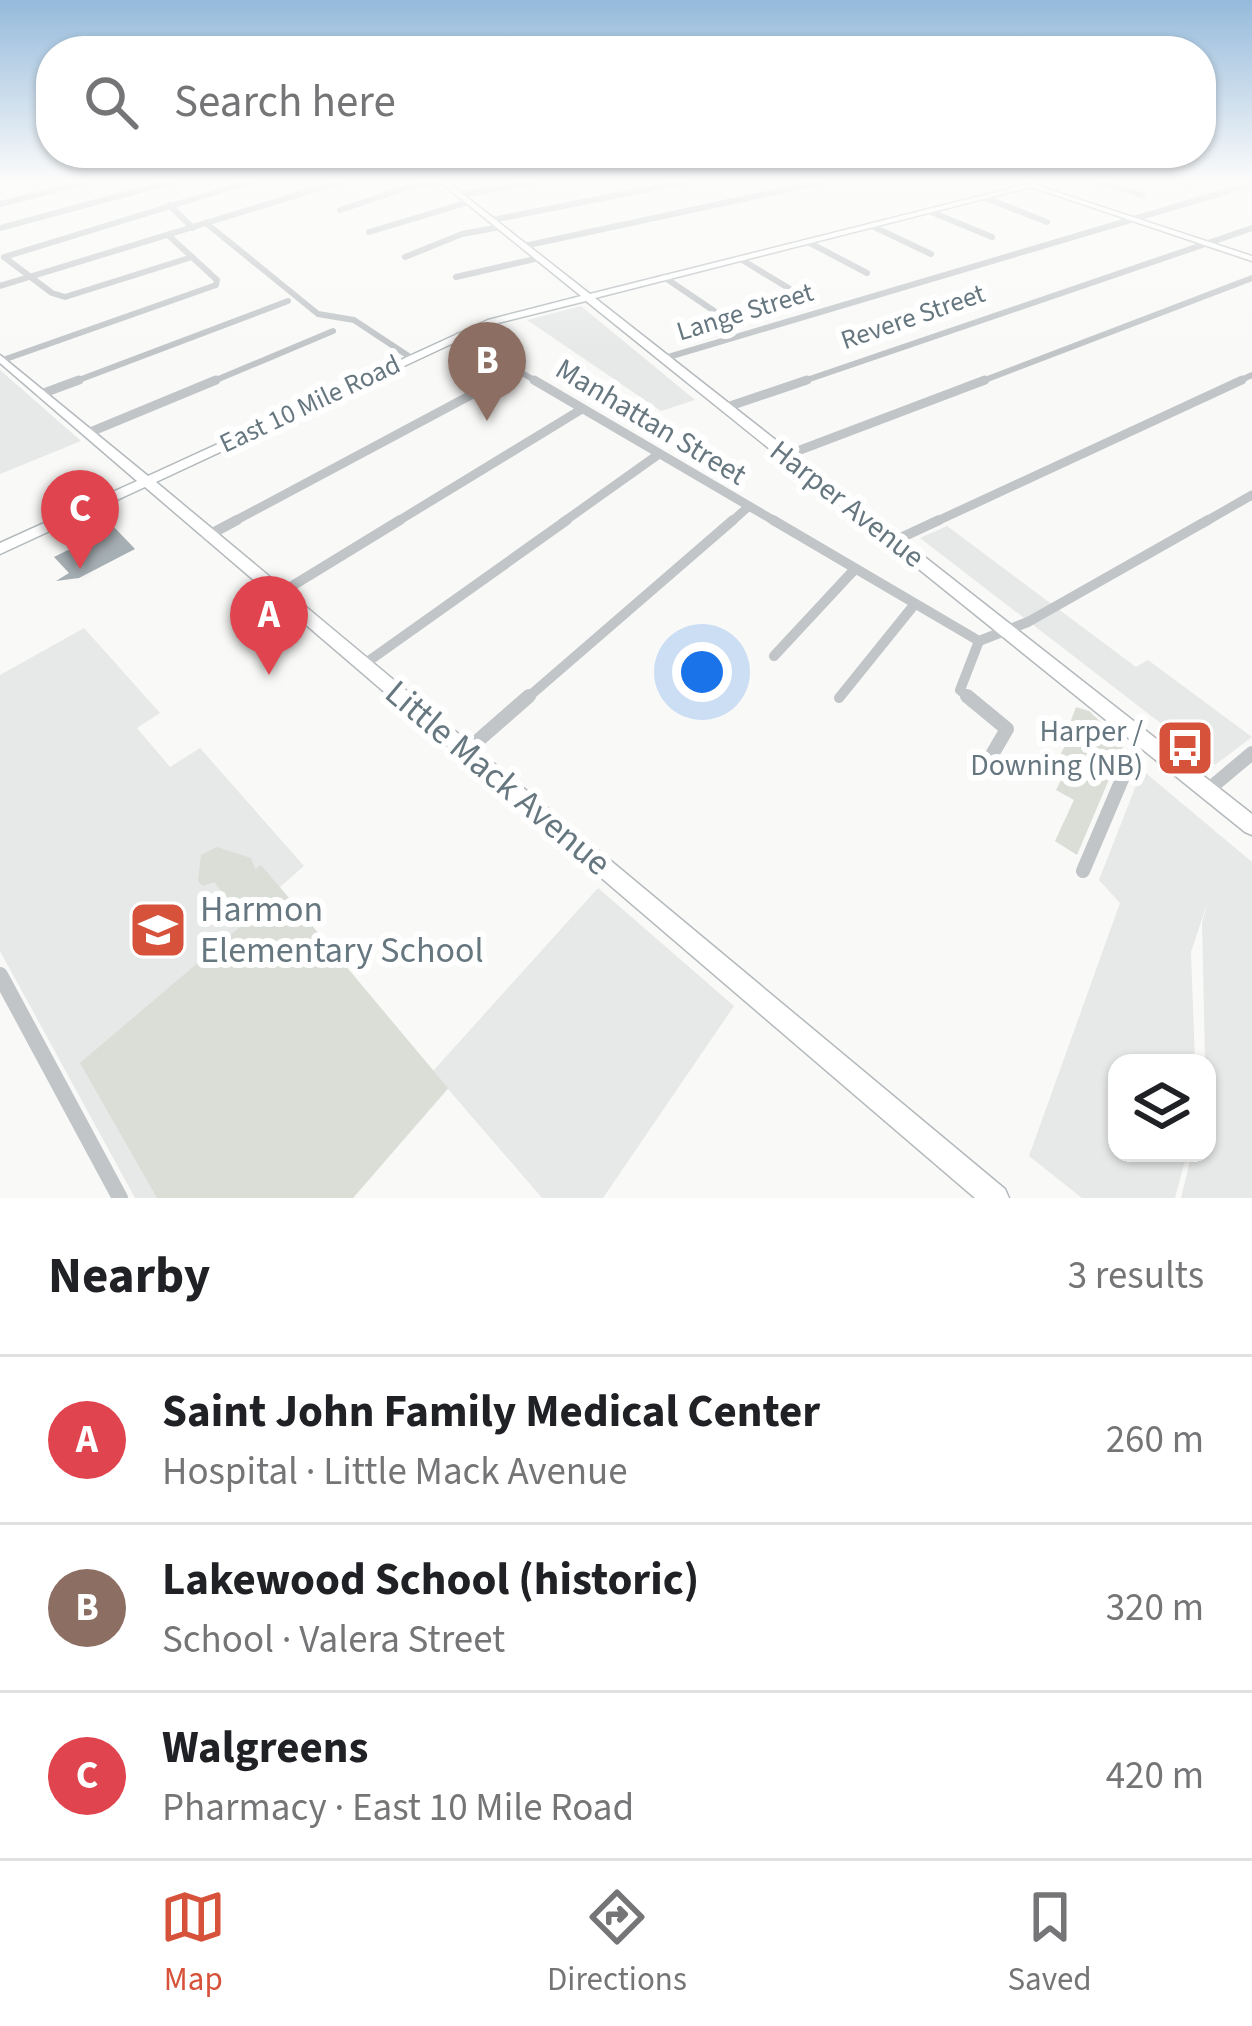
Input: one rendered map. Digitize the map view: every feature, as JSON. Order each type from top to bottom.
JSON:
[{"type":"main road","name":"Harper Avenue","points":[[512,237],[1252,826]]},
{"type":"main road","name":"East 10 Mile Road","points":[[0,549],[458,335],[588,296],[827,237]]},
{"type":"main road","points":[[1184,237],[1252,259]]},
{"type":"main road","name":"Little Mack Avenue","points":[[2,359],[996,1198]]},
{"type":"street","points":[[64,237],[5,255],[6,260],[65,297],[192,257]]},
{"type":"street","points":[[0,286],[162,237]]},
{"type":"street","points":[[2,359],[216,285],[218,280],[170,237]]},
{"type":"street","points":[[222,237],[323,317],[354,320],[410,357]]},
{"type":"street","points":[[405,257],[455,237]]},
{"type":"street","points":[[524,246],[566,237]]},
{"type":"street","points":[[895,237],[932,254]]},
{"type":"street","name":"Lange Street","points":[[665,358],[1070,237]]},
{"type":"street","name":"Revere Street","points":[[727,407],[1226,237]]},
{"type":"street","points":[[808,242],[867,273]]},
{"type":"street","points":[[456,277],[539,258]]},
{"type":"street","points":[[739,258],[795,292]]},
{"type":"street","points":[[664,277],[717,313]]},
{"type":"street","points":[[787,455],[1252,278]]},
{"type":"street","points":[[41,394],[288,301]]},
{"type":"street","points":[[88,433],[333,331]]},
{"type":"street","name":"Manhattan Street","points":[[458,335],[979,641]]},
{"type":"street","points":[[207,536],[517,370]]},
{"type":"street","points":[[894,541],[1252,375]]},
{"type":"street","points":[[278,594],[582,409]]},
{"type":"street","points":[[363,665],[659,454]]},
{"type":"street","points":[[983,770],[1007,729],[960,690],[979,641],[1009,632],[1252,495]]},
{"type":"street","points":[[466,751],[748,507]]},
{"type":"street","points":[[774,656],[854,570]]},
{"type":"street","points":[[839,698],[914,605]]},
{"type":"street","points":[[1083,871],[1140,737]]},
{"type":"street","points":[[1208,790],[1252,753]]},
{"type":"street","points":[[0,975],[111,1194]]},
{"type":"shaded area","points":[[581,306],[695,400],[661,411],[527,320]]},
{"type":"shaded area","points":[[0,370],[81,441],[0,474]]},
{"type":"shaded area","points":[[947,526],[1136,667],[1148,660],[1252,737],[1215,765],[920,538]]},
{"type":"shaded area","name":"Harmon Elementary School","points":[[84,628],[160,713],[137,728],[170,767],[200,748],[304,866],[280,887],[433,1071],[598,888],[734,1006],[603,1198],[542,1198],[448,1089],[353,1198],[135,1198],[0,951],[0,675]]},
{"type":"shaded area","points":[[1076,707],[1089,711],[1124,744],[1077,855],[1055,841],[1074,800],[1056,790],[1062,778],[1052,770],[1066,744],[1056,736],[1066,734]]},
{"type":"shaded area","points":[[1142,770],[1252,862],[1252,1198],[1181,1198],[1190,1162],[1216,1162],[1216,1054],[1205,1054],[1202,923],[1208,901],[1191,952],[1195,1054],[1108,1054],[1108,1162],[1185,1162],[1175,1198],[1082,1198],[1029,1156],[1120,903],[1099,880]]},
{"type":"shaded area","points":[[217,847],[251,858],[255,869],[261,865],[448,1088],[353,1198],[157,1198],[80,1063],[247,921],[214,882],[203,886],[198,881],[201,855]]},
{"type":"building","points":[[114,527],[135,549],[79,578],[56,581],[69,573],[54,557]]},
{"type":"place","name":"Lakewood School (historic)","points":[[487,421]]},
{"type":"place","name":"Walgreens","points":[[80,569]]},
{"type":"place","name":"Saint John Family Medical Center","points":[[269,675]]},
{"type":"place","name":"Harper / Downing (NB)","points":[[1185,748]]},
{"type":"place","name":"Harmon Elementary School","points":[[158,930]]}]
